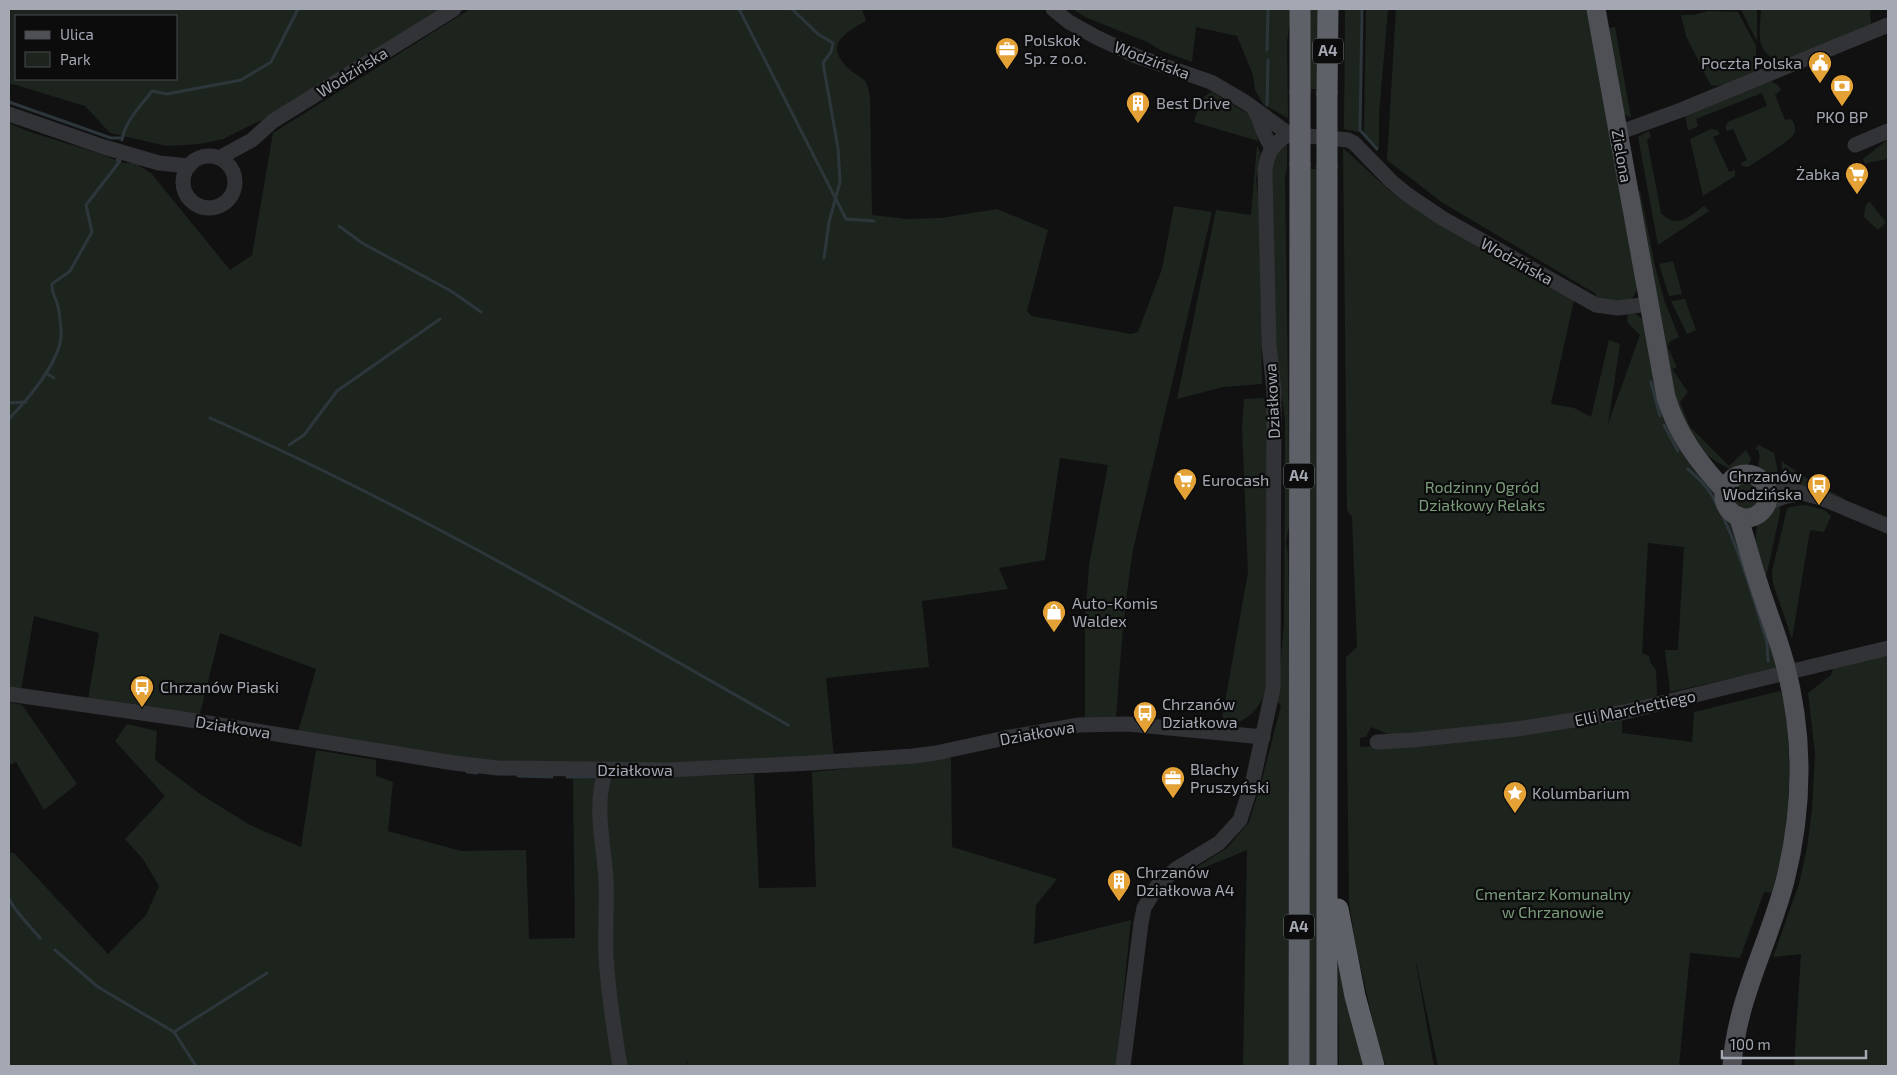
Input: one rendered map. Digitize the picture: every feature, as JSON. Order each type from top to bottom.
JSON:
[{"type":"highway","name":"A4","points":[[1299,1066],[1300,9]]},
{"type":"highway","name":"A4","points":[[1327,1066],[1328,9]]},
{"type":"highway","points":[[1327,842],[1343,942],[1374,1066]]},
{"type":"main road","name":"Zielona","points":[[1596,9],[1648,304]]},
{"type":"main road","points":[[1648,304],[1668,407],[1682,437],[1700,462],[1729,484]]},
{"type":"main road","points":[[1732,1066],[1741,1016],[1782,889],[1795,832],[1798,789],[1799,753],[1795,713],[1787,673],[1751,557],[1759,479],[1752,475],[1742,474],[1729,484],[1725,500],[1733,513],[1756,505]]},
{"type":"street","name":"Wodzińska","points":[[219,158],[252,140],[273,122],[454,9]]},
{"type":"street","name":"Wodzińska","points":[[1053,9],[1069,22],[1096,38],[1136,56],[1211,82],[1230,92],[1289,134],[1348,140],[1354,143],[1400,188],[1442,218],[1596,305],[1618,308],[1648,304]]},
{"type":"street","points":[[1618,133],[1681,110],[1888,25]]},
{"type":"street","points":[[1253,108],[1260,120],[1267,142],[1272,147],[1289,134]]},
{"type":"street","points":[[9,114],[104,147],[159,163],[189,166]]},
{"type":"street","points":[[1855,146],[1888,131]]},
{"type":"street","name":"Wodzińska","points":[[232,170],[252,140]]},
{"type":"street","name":"Działkowa","points":[[1122,1066],[1144,908],[1157,886],[1176,869],[1219,843],[1240,820],[1253,780],[1273,688],[1274,391],[1269,345],[1265,170],[1266,160],[1272,147]]},
{"type":"street","points":[[203,157],[219,158],[227,162],[232,170],[235,184],[233,192],[224,203],[213,207],[200,206],[194,202],[185,190],[184,176],[189,166],[203,157]]},
{"type":"street","points":[[159,163],[184,182]]},
{"type":"street","points":[[1756,505],[1806,493],[1887,525]]},
{"type":"street","name":"Elli Marchettiego","points":[[1377,742],[1475,734],[1590,719],[1888,648]]},
{"type":"street","name":"Działkowa","points":[[9,694],[187,720],[454,763],[525,769],[710,769],[921,755],[1079,725],[1156,726],[1263,737]]},
{"type":"street","points":[[606,770],[602,781],[599,807],[606,880],[606,955],[609,997],[620,1066]]},
{"type":"green space","points":[[9,9],[444,9],[272,115],[223,139],[200,144],[167,146],[110,133],[85,106],[9,83]]},
{"type":"green space","points":[[470,9],[862,9],[866,21],[844,36],[839,41],[837,47],[842,61],[850,70],[866,82],[868,87],[870,97],[872,215],[907,219],[941,218],[997,209],[1048,230],[1027,311],[1031,316],[1131,334],[1138,332],[1162,269],[1174,206],[1212,212],[1133,550],[1125,613],[1116,719],[1085,719],[1085,619],[1089,565],[1108,465],[1060,458],[1045,560],[999,568],[1008,589],[922,601],[929,667],[826,678],[834,757],[718,763],[497,763],[298,732],[316,669],[220,633],[199,718],[88,700],[99,633],[34,616],[21,690],[9,688],[9,123],[27,131],[101,154],[123,163],[135,163],[151,173],[230,270],[252,255],[273,133]]},
{"type":"green space","points":[[1073,9],[1291,9],[1287,43],[1288,118],[1263,104],[1255,90],[1253,75],[1237,36],[1196,27],[1192,62],[1085,17]]},
{"type":"green space","points":[[1307,9],[1323,9],[1321,89],[1305,89]]},
{"type":"green space","points":[[1345,9],[1361,9],[1359,132],[1344,129]]},
{"type":"green space","points":[[1366,9],[1388,9],[1379,114],[1379,149],[1364,134]]},
{"type":"green space","points":[[1396,9],[1588,9],[1637,286],[1636,293],[1632,298],[1615,301],[1596,298],[1596,294],[1443,203],[1387,160]]},
{"type":"green space","points":[[1724,9],[1757,9],[1757,41],[1741,10]]},
{"type":"green space","points":[[1761,9],[1870,9],[1871,25],[1780,61],[1766,53],[1762,47],[1760,40]]},
{"type":"green space","points":[[1708,11],[1738,12],[1756,46],[1756,71],[1726,84],[1714,86],[1710,84],[1686,36],[1681,15],[1694,15]]},
{"type":"green space","points":[[1615,27],[1631,118],[1622,113],[1607,28]]},
{"type":"green space","points":[[1771,81],[1778,85],[1781,90],[1775,95],[1785,120],[1791,119],[1795,126],[1795,132],[1786,142],[1748,167],[1742,166],[1741,163],[1747,160],[1733,129],[1727,131],[1725,127],[1728,122],[1767,106],[1762,93],[1696,119],[1698,126],[1688,130],[1685,115]]},
{"type":"green space","points":[[1212,92],[1248,114],[1255,123],[1258,141],[1194,122],[1204,97]]},
{"type":"green space","points":[[1711,129],[1717,130],[1720,134],[1713,137],[1729,172],[1735,170],[1735,176],[1703,196],[1690,139]]},
{"type":"green space","points":[[1649,131],[1651,136],[1647,140],[1661,213],[1673,221],[1678,221],[1688,218],[1704,206],[1709,211],[1658,245],[1638,137]]},
{"type":"green space","points":[[1887,140],[1888,158],[1865,164],[1863,159]]},
{"type":"green space","points":[[1257,145],[1260,153],[1256,180],[1259,203],[1262,384],[1223,387],[1177,399],[1216,210],[1251,215]]},
{"type":"green space","points":[[1287,145],[1285,177],[1290,522],[1286,541],[1289,607],[1288,1066],[1243,1066],[1247,850],[1181,877],[1227,848],[1249,822],[1259,790],[1269,793],[1271,787],[1261,783],[1281,706],[1277,701],[1284,624],[1285,419],[1276,350],[1272,164],[1277,149]]},
{"type":"green space","points":[[1343,148],[1389,190],[1480,248],[1574,300],[1551,404],[1574,408],[1591,417],[1609,340],[1620,344],[1608,424],[1640,335],[1627,322],[1628,312],[1640,317],[1645,325],[1653,374],[1718,489],[1723,508],[1734,520],[1777,665],[1774,669],[1670,692],[1665,650],[1678,650],[1684,547],[1648,543],[1642,653],[1649,656],[1650,662],[1656,670],[1657,697],[1628,706],[1579,714],[1411,735],[1390,735],[1371,727],[1366,737],[1360,738],[1360,747],[1421,743],[1622,718],[1622,733],[1692,742],[1694,712],[1780,691],[1784,698],[1786,712],[1789,792],[1784,841],[1772,893],[1764,892],[1740,958],[1690,953],[1679,1066],[1438,1066],[1414,952],[1434,1066],[1386,1066],[1378,1044],[1356,946],[1349,903],[1346,657],[1357,647],[1352,517],[1347,510]]},
{"type":"green space","points":[[1304,168],[1322,170],[1321,1066],[1304,1066]]},
{"type":"green space","points":[[1640,191],[1664,300],[1679,337],[1669,342],[1668,348],[1677,367],[1672,369],[1688,392],[1680,402],[1690,427],[1729,466],[1746,450],[1751,459],[1747,468],[1730,469],[1704,453],[1679,419],[1634,192]]},
{"type":"green space","points":[[1869,201],[1886,222],[1878,230],[1864,217],[1865,207]]},
{"type":"green space","points":[[1673,261],[1682,294],[1669,296],[1659,264]]},
{"type":"green space","points":[[1685,299],[1696,330],[1687,334],[1671,301]]},
{"type":"green space","points":[[1263,398],[1268,401],[1270,568],[1265,689],[1260,703],[1250,715],[1236,723],[1221,725],[1248,572],[1242,427],[1244,399]]},
{"type":"green space","points":[[1759,445],[1774,453],[1780,482],[1774,482],[1759,472],[1759,453],[1755,449]]},
{"type":"green space","points":[[1781,461],[1814,483],[1845,499],[1842,501],[1784,481]]},
{"type":"green space","points":[[1746,481],[1756,486],[1761,496],[1756,506],[1746,511],[1736,506],[1731,496],[1736,486]]},
{"type":"green space","points":[[1780,503],[1780,513],[1766,578],[1792,657],[1798,665],[1791,662],[1789,658],[1772,611],[1761,575],[1756,541],[1757,527],[1760,519],[1772,507]]},
{"type":"green space","points":[[1806,505],[1824,510],[1831,516],[1824,532],[1810,530],[1792,639],[1773,583],[1772,571],[1787,509]]},
{"type":"green space","points":[[1888,654],[1888,1066],[1794,1066],[1801,954],[1773,957],[1799,884],[1807,848],[1812,810],[1815,753],[1808,693],[1831,675],[1833,669]]},
{"type":"green space","points":[[9,702],[22,705],[77,784],[44,810],[16,762],[9,765]]},
{"type":"green space","points":[[127,724],[157,731],[155,760],[200,794],[250,825],[301,847],[316,750],[376,760],[376,776],[393,782],[388,831],[461,851],[526,850],[529,939],[575,938],[573,778],[599,779],[615,1066],[9,1066],[9,853],[14,853],[108,954],[146,915],[159,886],[143,859],[125,839],[165,796],[115,741]]},
{"type":"green space","points":[[951,757],[952,847],[1057,879],[1036,905],[1034,944],[1131,920],[1116,1066],[688,1066],[685,1055],[687,1066],[622,1066],[613,1005],[605,779],[754,774],[759,888],[816,887],[812,772]]},
{"type":"green space","points":[[1338,949],[1367,1066],[1339,1066]]},
{"type":"waterway","points":[[122,140],[130,120],[152,91],[167,94],[241,80],[271,62],[298,9]]},
{"type":"waterway","points":[[739,9],[846,219],[874,221]]},
{"type":"waterway","points":[[792,9],[818,34],[833,43],[831,52],[823,63],[838,148],[840,182],[829,222],[824,258]]},
{"type":"waterway","points":[[1267,50],[1268,9]]},
{"type":"waterway","points":[[1362,9],[1360,130],[1377,149]]},
{"type":"waterway","points":[[1267,105],[1268,60]]},
{"type":"waterway","points":[[9,102],[111,138],[122,138]]},
{"type":"waterway","points":[[9,419],[43,378],[57,353],[61,330],[59,309],[52,284],[70,271],[92,232],[86,205],[120,161],[117,160]]},
{"type":"waterway","points":[[339,226],[362,243],[451,291],[481,312]]},
{"type":"waterway","points":[[289,445],[304,435],[337,391],[440,319]]},
{"type":"waterway","points":[[46,373],[54,378]]},
{"type":"waterway","points":[[1651,382],[1660,416]]},
{"type":"waterway","points":[[9,403],[26,402]]},
{"type":"waterway","points":[[210,418],[285,452],[431,525],[788,725]]},
{"type":"waterway","points":[[1664,425],[1678,451]]},
{"type":"waterway","points":[[1688,469],[1713,496],[1723,517],[1744,570],[1767,642],[1768,661]]},
{"type":"waterway","points":[[467,772],[477,773]]},
{"type":"waterway","points":[[518,776],[552,777]]},
{"type":"waterway","points":[[567,777],[600,777]]},
{"type":"waterway","points":[[9,899],[19,914],[40,938]]},
{"type":"waterway","points":[[55,950],[98,987],[174,1032],[196,1066]]},
{"type":"waterway","points":[[174,1032],[267,973]]},
{"type":"place","name":"Polskok Sp. z o.o.","points":[[1007,70]]},
{"type":"place","name":"Poczta Polska","points":[[1820,84]]},
{"type":"place","name":"PKO BP","points":[[1842,107]]},
{"type":"place","name":"Best Drive","points":[[1138,124]]},
{"type":"place","name":"Żabka","points":[[1857,195]]},
{"type":"place","name":"Eurocash","points":[[1185,501]]},
{"type":"place","name":"Chrzanów Wodzińska","points":[[1819,506]]},
{"type":"place","name":"Auto-Komis Waldex","points":[[1054,633]]},
{"type":"place","name":"Chrzanów Piaski","points":[[142,708]]},
{"type":"place","name":"Chrzanów Działkowa","points":[[1145,734]]},
{"type":"place","name":"Blachy Pruszyński","points":[[1173,799]]},
{"type":"place","name":"Kolumbarium","points":[[1515,814]]},
{"type":"place","name":"Chrzanów Działkowa A4","points":[[1119,902]]},
{"type":"park label","name":"Rodzinny Ogród Działkowy Relaks","points":[[1482,496]]},
{"type":"park label","name":"Cmentarz Komunalny w Chrzanowie","points":[[1553,903]]}]
